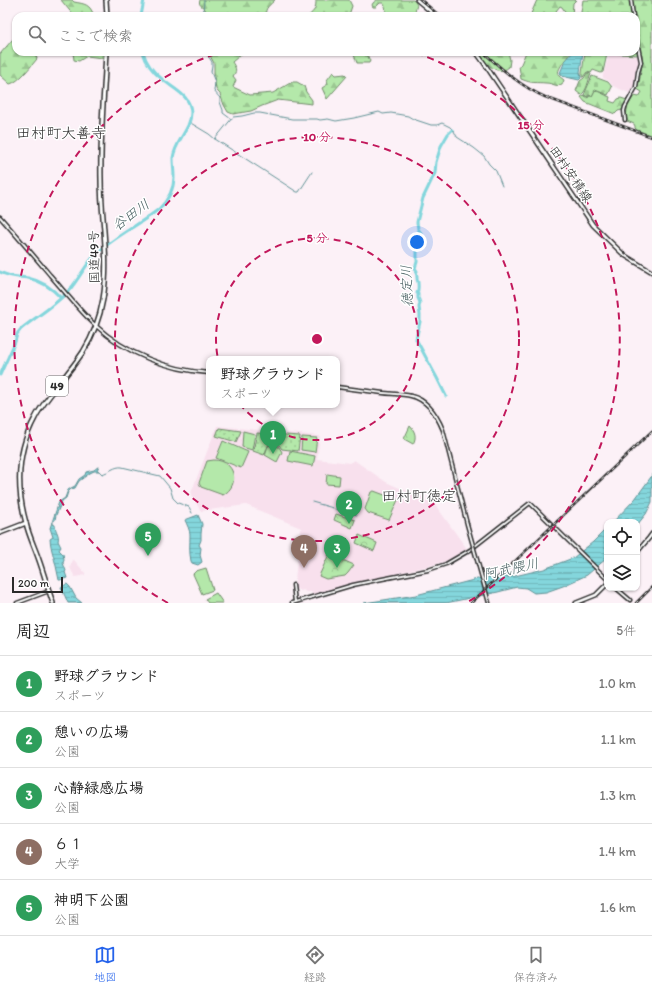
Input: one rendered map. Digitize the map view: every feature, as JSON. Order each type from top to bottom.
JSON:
[{"type":"main road","points":[[106,0],[107,12]]},
{"type":"main road","points":[[417,0],[431,12]]},
{"type":"main road","name":"国道49号","points":[[53,603],[26,523],[21,501],[19,474],[26,436],[39,410],[83,352],[96,326],[100,312],[106,276],[101,186],[106,56]]},
{"type":"main road","name":"田村安積線","points":[[479,56],[555,167],[593,226],[624,255],[652,272]]},
{"type":"main road","points":[[0,533],[26,523]]},
{"type":"main road","points":[[640,548],[652,534]]},
{"type":"main road","points":[[576,603],[596,595],[604,587]]},
{"type":"street","points":[[631,0],[632,12]]},
{"type":"street","points":[[625,120],[624,111],[637,85],[638,72],[641,64],[640,55]]},
{"type":"street","points":[[0,217],[70,298],[96,326],[116,342],[130,350],[163,364],[206,373]]},
{"type":"street","points":[[340,387],[412,396],[429,406],[437,417],[443,430],[489,603]]},
{"type":"street","points":[[293,585],[293,603],[353,585],[428,570],[446,564],[470,550],[530,503],[604,577]]},
{"type":"street","points":[[17,603],[49,591]]},
{"type":"street","points":[[620,591],[630,600]]},
{"type":"shaded area","points":[[608,56],[638,56],[640,60],[637,84],[631,97],[629,93],[613,86],[609,81],[603,78]]},
{"type":"shaded area","points":[[217,426],[320,436],[317,459],[350,463],[354,460],[386,482],[434,503],[467,549],[447,561],[364,581],[314,596],[311,592],[301,591],[294,588],[301,528],[246,505],[201,511],[191,495]]},
{"type":"shaded area","points":[[73,560],[85,573],[85,575],[75,577],[70,567]]},
{"type":"green space","points":[[61,0],[72,0],[74,2],[87,5],[92,12],[71,12]]},
{"type":"green space","points":[[200,0],[275,0],[269,5],[266,12],[206,12]]},
{"type":"green space","points":[[316,0],[349,0],[352,6],[350,12],[313,12],[316,5]]},
{"type":"green space","points":[[377,0],[413,0],[417,4],[415,12],[385,12],[385,6],[383,3],[373,7],[373,3]]},
{"type":"green space","points":[[537,0],[576,0],[573,3],[572,12],[565,12],[560,6],[556,12],[532,12]]},
{"type":"green space","points":[[583,0],[652,0],[652,134],[650,135],[637,130],[634,124],[627,121],[626,117],[632,99],[634,96],[639,97],[642,92],[637,89],[642,62],[642,54],[640,54],[640,12],[581,12]]},
{"type":"green space","points":[[12,40],[12,56],[36,56],[37,59],[21,77],[10,84],[0,75],[0,54]]},
{"type":"green space","points":[[74,56],[87,56],[79,61],[74,60]]},
{"type":"green space","points":[[87,56],[104,56],[102,58]]},
{"type":"green space","points":[[210,56],[239,56],[232,62],[236,70],[233,76],[236,80],[233,87],[250,95],[273,93],[292,82],[297,82],[304,86],[306,92],[312,100],[312,104],[278,100],[251,111],[233,114],[228,112],[220,94],[216,89],[214,63]]},
{"type":"green space","points":[[354,56],[368,56],[370,61],[369,63],[357,63]]},
{"type":"green space","points":[[481,56],[509,56],[509,67],[504,70],[500,71],[487,64]]},
{"type":"green space","points":[[524,56],[568,56],[558,73],[564,80],[562,85],[558,86],[521,79],[519,66]]},
{"type":"green space","points":[[584,56],[607,56],[603,72],[601,73],[593,70],[591,73],[587,72],[583,77],[582,73]]},
{"type":"green space","points":[[333,72],[336,75],[345,74],[347,76],[327,99],[322,88],[328,84],[327,80]]},
{"type":"green space","points":[[587,73],[591,74],[586,88],[581,95],[576,91],[580,81]]},
{"type":"green space","points":[[592,76],[608,82],[612,87],[608,95],[595,90],[592,96],[588,95],[588,97],[584,95]]},
{"type":"green space","points":[[595,90],[610,97],[609,101],[615,103],[621,98],[627,100],[622,110],[615,114],[585,102],[581,97],[584,95],[588,98],[589,96],[592,96]]},
{"type":"green space","points":[[410,426],[415,434],[413,444],[404,439]]},
{"type":"green space","points":[[219,428],[241,431],[236,442],[216,436]]},
{"type":"green space","points":[[243,431],[255,434],[252,450],[242,447]]},
{"type":"green space","points":[[257,433],[300,436],[298,451],[282,449],[279,445],[269,444],[264,455],[253,451]]},
{"type":"green space","points":[[302,437],[317,438],[315,452],[301,450]]},
{"type":"green space","points":[[223,441],[248,452],[241,468],[216,458]]},
{"type":"green space","points":[[272,445],[279,447],[282,452],[277,462],[265,455],[268,446]]},
{"type":"green space","points":[[290,451],[315,456],[313,466],[288,461]]},
{"type":"green space","points":[[214,460],[227,464],[231,468],[233,474],[234,480],[232,485],[229,491],[223,495],[201,487],[199,483],[207,461]]},
{"type":"green space","points":[[327,474],[340,476],[339,485],[326,484]]},
{"type":"green space","points":[[374,491],[398,500],[389,520],[368,513],[365,509],[371,492]]},
{"type":"green space","points":[[339,500],[360,508],[356,514],[337,508]]},
{"type":"green space","points":[[336,514],[355,520],[352,528],[334,520]]},
{"type":"green space","points":[[359,535],[377,543],[374,551],[356,543]]},
{"type":"green space","points":[[338,541],[350,545],[343,559],[330,553]]},
{"type":"green space","points":[[329,554],[354,565],[345,576],[326,579],[319,576]]},
{"type":"green space","points":[[206,568],[213,590],[202,594],[193,574],[196,571]]},
{"type":"green space","points":[[216,593],[223,603],[208,603],[205,599]]},
{"type":"water","points":[[569,56],[582,56],[580,72],[581,78],[579,80],[562,76],[560,73],[565,61]]},
{"type":"water","points":[[99,466],[97,470],[99,471],[90,473],[79,481],[75,488],[68,492],[66,498],[62,501],[55,520],[53,521],[61,547],[59,550],[63,554],[63,563],[67,578],[59,580],[51,547],[50,539],[53,537],[50,528],[59,502],[65,498],[68,490],[75,486],[86,472],[94,470]]},
{"type":"water","points":[[652,474],[652,502],[646,514],[640,521],[640,519],[616,519],[635,499]]},
{"type":"water","points":[[198,515],[202,524],[201,540],[199,545],[201,548],[200,555],[202,562],[198,565],[192,563],[191,561],[190,533],[185,520]]},
{"type":"water","points":[[604,531],[604,561],[587,575],[546,592],[534,593],[526,588],[517,587],[446,603],[364,603],[416,595],[485,577],[515,576],[544,569],[573,558]]},
{"type":"water","points":[[67,584],[76,598],[82,603],[68,603],[61,587]]},
{"type":"waterway","name":"谷田川","points":[[142,12],[144,0]]},
{"type":"waterway","points":[[203,12],[204,0]]},
{"type":"waterway","name":"谷田川","points":[[0,375],[15,342],[17,334],[21,329],[54,305],[66,294],[96,254],[159,209],[170,194],[174,182],[174,152],[190,119],[190,107],[185,97],[166,83],[153,70],[144,56]]},
{"type":"waterway","points":[[208,56],[212,62],[211,72],[215,82],[214,91],[220,98],[223,113],[231,119]]},
{"type":"waterway","points":[[215,139],[233,117],[254,113],[292,119],[328,119],[336,121],[379,112],[383,114],[391,113],[408,116],[431,125],[442,123],[450,127],[457,137],[484,156],[496,171],[502,186]]},
{"type":"waterway","points":[[189,122],[297,192],[299,192],[312,172]]},
{"type":"waterway","name":"徳定川","points":[[446,396],[416,339],[420,322],[420,303],[417,293],[418,282],[417,271],[415,268],[417,262],[417,251],[419,248],[418,237],[421,233],[418,229],[417,222],[423,198],[435,173],[436,162],[441,146],[452,130]]},
{"type":"waterway","points":[[0,272],[10,276],[38,281],[50,288],[61,298]]},
{"type":"waterway","points":[[99,471],[102,474],[114,468],[122,467],[160,476],[170,488],[173,498],[178,503],[189,507],[192,513]]},
{"type":"waterway","points":[[312,502],[333,508]]},
{"type":"waterway","points":[[335,509],[357,515]]},
{"type":"railway","points":[[421,0],[435,12]]},
{"type":"railway","points":[[487,56],[512,77],[536,93],[652,137]]},
{"type":"railway","points":[[471,603],[652,431]]},
{"type":"railway","points":[[636,603],[652,587]]},
{"type":"place","name":"野球グラウンド","points":[[273,454]]},
{"type":"place","name":"憩いの広場","points":[[349,524]]},
{"type":"place","name":"神明下公園","points":[[148,556]]},
{"type":"place","name":"６１","points":[[304,568]]},
{"type":"place","name":"心静緑感広場","points":[[337,568]]},
{"type":"district","name":"田村町大善寺","points":[[61,133]]},
{"type":"district","name":"田村町徳定","points":[[419,496]]},
{"type":"water label","name":"阿武隈川","points":[[511,569]]}]
